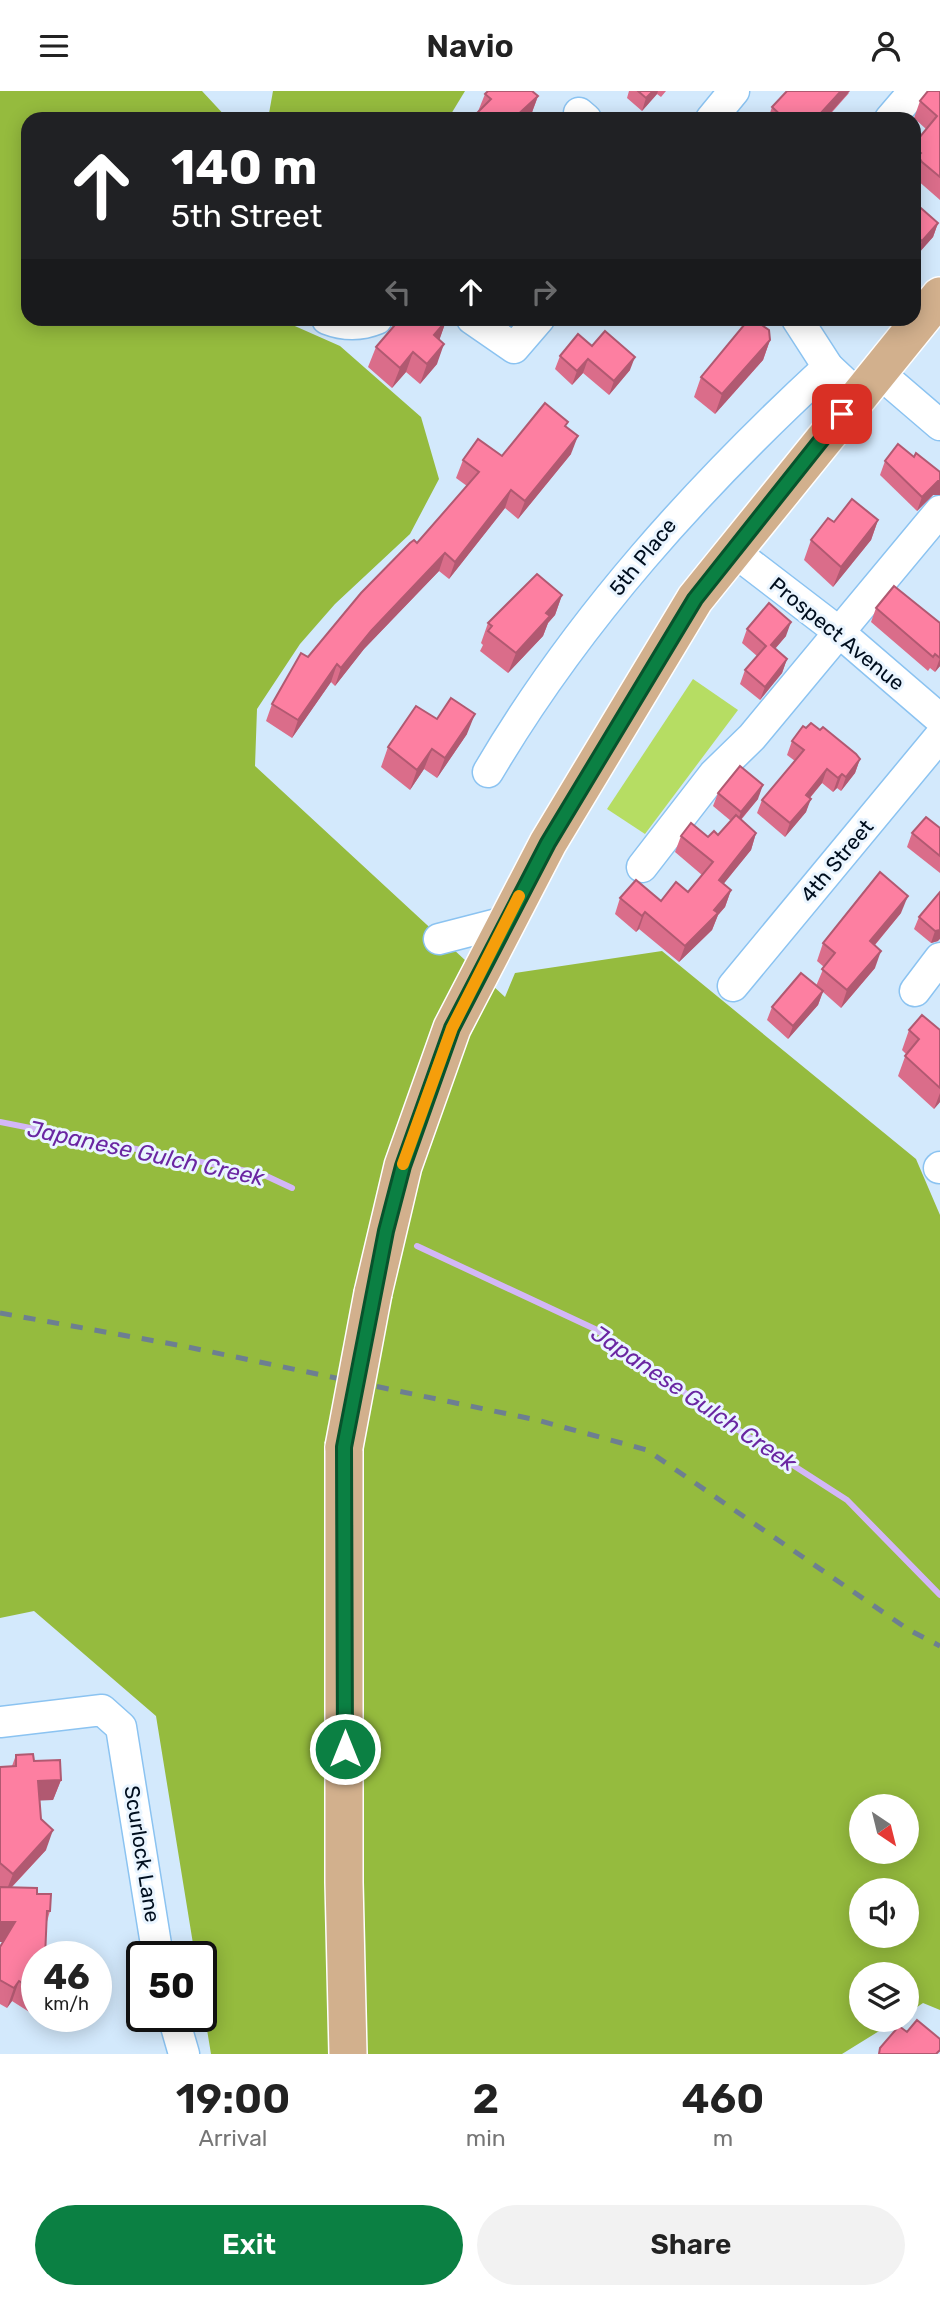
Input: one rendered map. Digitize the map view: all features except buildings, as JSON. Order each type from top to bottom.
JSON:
[{"type":"main road","points":[[921,319],[940,296]]},
{"type":"main road","points":[[348,2054],[344,1882],[344,1447],[373,1293],[403,1166],[452,1028],[505,922],[548,843],[695,599],[915,326]]},
{"type":"street","points":[[717,112],[734,91]]},
{"type":"street","points":[[896,112],[914,91]]},
{"type":"street","points":[[482,326],[514,348],[533,326]]},
{"type":"street","points":[[802,326],[828,367],[868,383],[940,425]]},
{"type":"street","name":"5th Place","points":[[488,772],[524,711],[677,514],[828,367]]},
{"type":"street","points":[[642,867],[714,773],[752,737],[940,511]]},
{"type":"street","name":"Prospect Avenue","points":[[732,550],[839,632],[940,719]]},
{"type":"street","name":"4th Street","points":[[733,986],[940,736]]},
{"type":"street","points":[[439,939],[505,922]]},
{"type":"street","points":[[915,991],[940,958]]},
{"type":"street","name":"Scurlock Lane","points":[[0,1722],[102,1710],[121,1727],[156,1941]]},
{"type":"street","points":[[178,2032],[184,2054]]},
{"type":"green space","points":[[0,91],[202,91],[222,112],[21,112],[21,326],[295,326],[340,346],[421,417],[439,479],[410,534],[335,604],[300,644],[257,709],[255,766],[505,997],[515,973],[662,951],[916,1159],[940,1215],[940,2010],[923,2003],[919,2006],[919,1962],[849,1962],[849,2032],[878,2032],[842,2054],[211,2054],[207,2032],[217,2032],[217,1941],[193,1941],[156,1716],[34,1611],[0,1618]]},
{"type":"green space","points":[[273,91],[465,91],[452,112],[269,112]]},
{"type":"green space","points":[[693,679],[738,710],[645,834],[607,809]]},
{"type":"waterway","name":"Japanese Gulch Creek","points":[[0,1122],[262,1174],[292,1188]]},
{"type":"waterway","name":"Japanese Gulch Creek","points":[[417,1246],[595,1329],[729,1424],[847,1500],[940,1595]]},
{"type":"railway","points":[[0,1313],[183,1346],[537,1420],[647,1450],[909,1630],[940,1646]]},
{"type":"slow traffic","points":[[403,1164],[452,1028],[519,896]]},
{"type":"route","points":[[345,1749],[344,1447],[386,1231],[403,1166],[452,1028],[548,843],[695,599],[842,414]]}]
